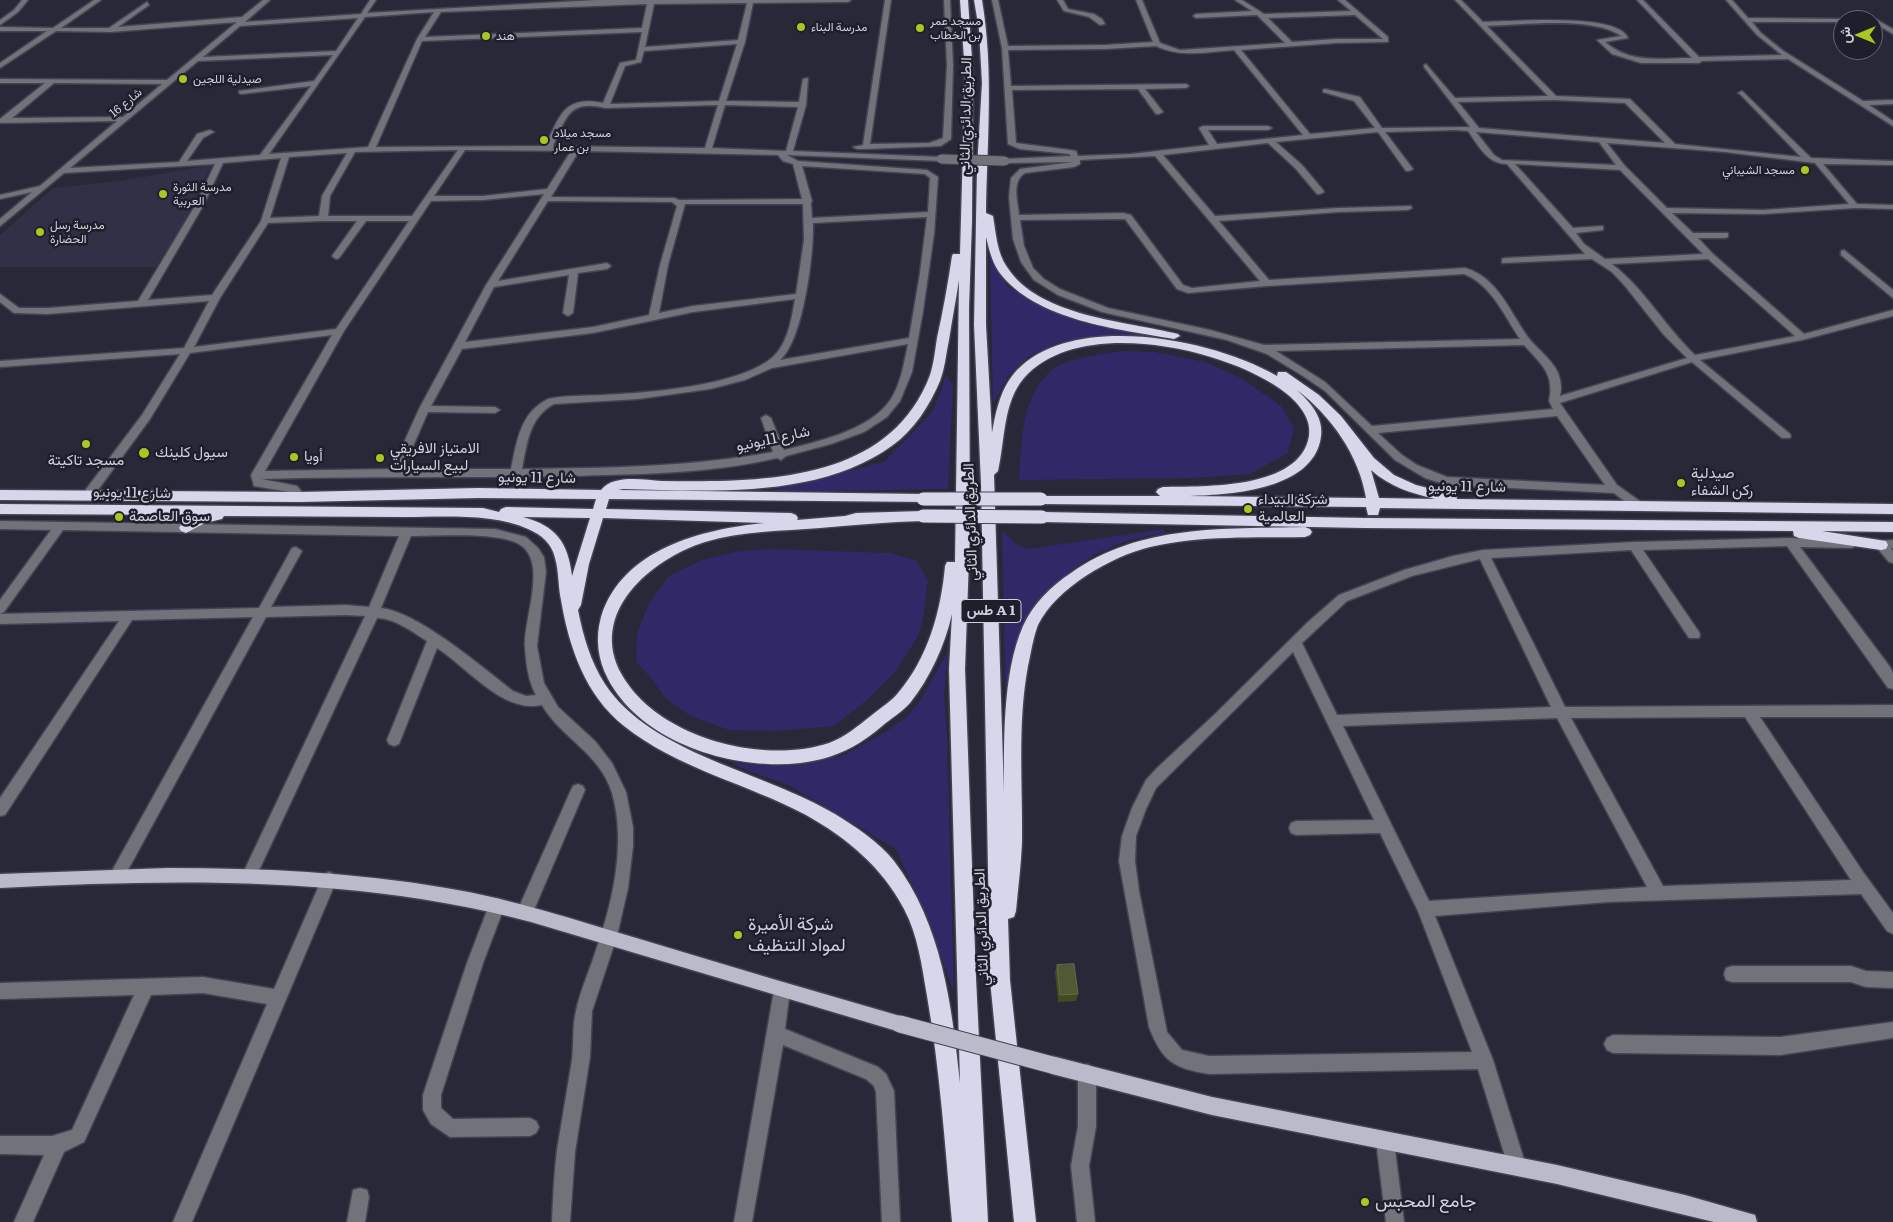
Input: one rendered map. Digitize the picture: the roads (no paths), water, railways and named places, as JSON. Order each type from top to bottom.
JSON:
[{"type":"highway","name":"الطريق الدائري الثاني","points":[[964,0],[969,74],[962,418],[963,532],[957,669],[966,968],[977,1222]]},
{"type":"highway","name":"الطريق الدائري الثاني","points":[[978,0],[983,30],[986,83],[982,168],[980,325],[988,484],[1000,980],[1025,1222]]},
{"type":"highway","points":[[982,168],[994,250],[1002,269],[1013,284],[1061,310],[1202,343],[1238,354],[1266,366],[1299,386],[1341,425],[1361,452],[1389,478],[1414,488],[1469,503]]},
{"type":"highway","points":[[572,620],[578,580],[598,512],[604,495],[610,488],[623,484],[715,486],[792,479],[860,460],[890,442],[919,410],[937,372],[966,203]]},
{"type":"highway","points":[[988,484],[1007,396],[1016,379],[1031,363],[1058,349],[1085,343],[1114,341],[1170,344],[1200,350],[1225,358],[1282,384],[1302,402],[1315,422],[1314,443],[1308,457],[1287,473],[1260,483],[1223,489],[1080,499]]},
{"type":"highway","points":[[867,518],[839,523],[734,531],[703,538],[681,546],[650,563],[626,584],[607,618],[604,648],[612,676],[634,703],[671,731],[718,751],[766,757],[804,756],[848,742],[903,699],[925,665],[941,624],[951,581],[956,458],[962,418]]},
{"type":"highway","points":[[1000,980],[1013,845],[1012,762],[1017,680],[1027,638],[1033,622],[1060,589],[1085,570],[1112,554],[1150,542],[1192,537],[1351,530],[1365,523],[1373,513],[1374,503],[1364,469],[1341,425]]},
{"type":"highway","name":"شارع 11 يونيو","points":[[0,495],[300,497],[478,493],[1893,509]]},
{"type":"highway","name":"شارع 11 يونيو","points":[[0,509],[473,513],[598,512],[731,518],[923,516],[1365,523]]},
{"type":"highway","points":[[186,528],[201,519],[244,511]]},
{"type":"highway","points":[[473,513],[533,525],[553,538],[560,547],[577,639],[594,681],[608,700],[623,715],[652,737],[698,762],[784,796],[841,826],[884,862],[913,906],[930,960],[945,1034],[963,1222]]},
{"type":"highway","points":[[1365,523],[1893,527]]},
{"type":"highway","points":[[1740,525],[1887,545]]},
{"type":"main road","points":[[0,881],[118,874],[249,876],[378,884],[497,905],[609,936],[782,990],[1052,1065],[1234,1111],[1517,1166],[1696,1206],[1748,1222]]},
{"type":"street","points":[[0,23],[16,11],[25,0]]},
{"type":"street","points":[[0,66],[98,0]]},
{"type":"street","name":"شارع 16","points":[[0,223],[267,0]]},
{"type":"street","points":[[263,157],[338,53],[361,15],[373,0]]},
{"type":"street","points":[[0,29],[111,30],[598,2],[848,0]]},
{"type":"street","points":[[866,147],[888,0]]},
{"type":"street","points":[[62,171],[182,164],[371,149],[549,147],[780,153],[790,150],[934,145],[947,139],[950,65],[947,0]]},
{"type":"street","points":[[995,0],[1004,48],[1012,144],[1020,147],[1070,152],[1077,162],[1074,165],[1018,173],[1012,181],[1017,240],[1026,264],[1040,281],[1080,302],[1107,310],[1199,329],[1264,348],[1316,379],[1336,396],[1403,463],[1434,479],[1614,489],[1620,490],[1640,507]]},
{"type":"street","points":[[1060,0],[1066,10],[1096,17],[1102,21],[1102,24]]},
{"type":"street","points":[[1139,0],[1157,44]]},
{"type":"street","points":[[1238,0],[1261,14],[1291,44]]},
{"type":"street","points":[[1004,48],[1104,47],[1157,44],[1174,51],[1386,41],[1386,38],[1341,0]]},
{"type":"street","points":[[1458,0],[1554,98]]},
{"type":"street","points":[[1640,0],[1699,61]]},
{"type":"street","points":[[1729,0],[1759,34],[1790,57],[1864,103],[1893,124]]},
{"type":"street","points":[[605,106],[621,66],[638,61],[651,2]]},
{"type":"street","points":[[708,150],[721,103],[742,42],[750,2]]},
{"type":"street","points":[[111,30],[147,4]]},
{"type":"street","points":[[371,149],[420,39],[439,10]]},
{"type":"street","points":[[1196,16],[1356,13]]},
{"type":"street","points":[[1747,20],[1833,20]]},
{"type":"street","points":[[1482,24],[1587,23],[1622,33],[1624,38],[1600,40],[1614,53],[1642,61],[1699,61],[1790,57]]},
{"type":"street","points":[[420,39],[646,30]]},
{"type":"street","points":[[641,49],[742,42]]},
{"type":"street","points":[[1235,47],[1308,136]]},
{"type":"street","points":[[196,59],[338,53]]},
{"type":"street","points":[[1426,66],[1492,157],[1501,162],[1622,168]]},
{"type":"street","points":[[790,150],[802,105],[806,79]]},
{"type":"street","points":[[0,82],[170,82]]},
{"type":"street","points":[[2,122],[51,82]]},
{"type":"street","points":[[240,92],[316,83]]},
{"type":"street","points":[[1008,88],[1186,86]]},
{"type":"street","points":[[1141,88],[1158,112]]},
{"type":"street","points":[[1324,90],[1358,100],[1409,169]]},
{"type":"street","points":[[1742,93],[1813,160],[1855,206]]},
{"type":"street","points":[[1452,100],[1554,98],[1627,101],[1674,147]]},
{"type":"street","points":[[1864,103],[1893,102]]},
{"type":"street","points":[[549,147],[565,112],[570,107],[588,104],[605,106],[786,103],[802,105]]},
{"type":"street","points":[[2,122],[125,119]]},
{"type":"street","points":[[1214,148],[1202,128],[1268,128]]},
{"type":"street","points":[[790,150],[941,159],[1076,158],[1158,154],[1308,136],[1379,130],[1473,129],[1725,150],[1813,160],[1893,163]]},
{"type":"street","points":[[182,164],[200,136],[210,132]]},
{"type":"street","points":[[1601,140],[1622,168],[1663,210],[1710,256],[1802,337]]},
{"type":"street","points":[[1270,141],[1299,167],[1320,192]]},
{"type":"street","points":[[300,497],[293,489],[258,483],[256,479],[339,332],[413,219],[463,148]]},
{"type":"street","points":[[396,473],[424,409],[491,285],[578,148]]},
{"type":"street","points":[[324,218],[326,196],[352,150]]},
{"type":"street","name":"شارع 11يونيو","points":[[258,475],[515,474],[724,465],[782,456],[844,436],[875,420],[889,409],[900,392],[906,375],[926,274],[934,176],[931,174],[797,163],[786,159],[780,153]]},
{"type":"street","points":[[1158,154],[1267,284]]},
{"type":"street","points":[[88,495],[146,417],[187,351],[216,298],[266,221],[286,155]]},
{"type":"street","points":[[142,302],[199,206],[220,161]]},
{"type":"street","points":[[769,366],[781,356],[791,332],[808,258],[810,221],[808,202],[797,163]]},
{"type":"street","points":[[1510,163],[1592,256],[1605,262],[1621,276],[1638,295],[1657,322],[1695,359],[1786,436]]},
{"type":"street","points":[[0,197],[43,188]]},
{"type":"street","points":[[428,199],[483,198],[551,191]]},
{"type":"street","points":[[544,200],[808,202]]},
{"type":"street","points":[[653,318],[664,265],[681,205],[679,202]]},
{"type":"street","points":[[1663,210],[1771,212],[1855,206],[1893,207]]},
{"type":"street","points":[[1214,219],[1408,208]]},
{"type":"street","points":[[810,221],[931,214]]},
{"type":"street","points":[[1015,218],[1126,216],[1131,219],[1180,287],[1191,291],[1267,284],[1472,272],[1489,286],[1527,342],[1553,373],[1557,388],[1554,401],[1614,489]]},
{"type":"street","points":[[266,221],[324,218],[413,219]]},
{"type":"street","points":[[336,256],[363,218]]},
{"type":"street","points":[[1571,231],[1600,228]]},
{"type":"street","points":[[1691,236],[1725,235]]},
{"type":"street","points":[[1844,253],[1893,295]]},
{"type":"street","points":[[1505,261],[1592,256]]},
{"type":"street","points":[[1605,262],[1710,256]]},
{"type":"street","points":[[491,285],[607,266]]},
{"type":"street","points":[[568,313],[574,271]]},
{"type":"street","points":[[459,346],[593,330],[694,309],[800,296]]},
{"type":"street","points":[[0,297],[17,311],[48,311],[142,302],[216,298]]},
{"type":"street","points":[[1554,401],[1702,356],[1802,337],[1893,314]]},
{"type":"street","points":[[0,364],[187,351],[339,332]]},
{"type":"street","points":[[515,474],[530,420],[535,411],[552,401],[634,396],[708,385],[747,376],[769,366],[914,340]]},
{"type":"street","points":[[1264,348],[1527,342]]},
{"type":"street","points":[[424,409],[495,410]]},
{"type":"street","points":[[1368,430],[1560,412]]},
{"type":"street","points":[[766,418],[782,456]]},
{"type":"street","points":[[0,525],[505,534],[522,540],[534,550],[538,557],[540,572],[532,633],[532,658],[537,684],[544,698],[558,716],[599,755],[611,773],[619,792],[626,827],[626,846],[620,888],[609,936],[584,1011],[580,1057],[566,1152],[561,1222]]},
{"type":"street","points":[[0,609],[60,526]]},
{"type":"street","points":[[249,876],[373,612],[407,531]]},
{"type":"street","points":[[1790,542],[1893,684]]},
{"type":"street","points":[[1484,1060],[1209,1065],[1184,1062],[1174,1057],[1163,1044],[1157,1027],[1130,891],[1127,853],[1134,820],[1148,789],[1162,772],[1295,642],[1343,598],[1408,573],[1482,554],[1634,546],[1790,542],[1887,545],[1893,559]]},
{"type":"street","points":[[1634,546],[1694,635]]},
{"type":"street","points":[[118,874],[296,552]]},
{"type":"street","points":[[1482,554],[1497,580],[1561,713],[1659,894]]},
{"type":"street","points":[[0,619],[346,610],[389,614],[405,621],[434,639],[508,695],[526,701],[544,698]]},
{"type":"street","points":[[0,810],[129,615]]},
{"type":"street","points":[[394,740],[434,639]]},
{"type":"street","points":[[1295,642],[1425,909],[1484,1060],[1517,1166]]},
{"type":"street","points":[[1333,721],[1400,716],[1561,713],[1893,711]]},
{"type":"street","points":[[1750,713],[1865,888],[1893,926]]},
{"type":"street","points":[[525,912],[578,790]]},
{"type":"street","points":[[1296,828],[1385,826]]},
{"type":"street","points":[[182,1222],[329,880]]},
{"type":"street","points":[[1425,909],[1608,895],[1865,888]]},
{"type":"street","points":[[497,905],[475,963],[432,1095],[432,1110],[437,1118],[450,1128],[530,1127]]},
{"type":"street","points":[[1732,974],[1851,974],[1866,979],[1893,980]]},
{"type":"street","points":[[0,990],[146,988],[203,985],[278,998]]},
{"type":"street","points":[[0,1145],[58,1145],[72,1142],[84,1126],[146,988]]},
{"type":"street","points":[[743,1222],[782,990]]},
{"type":"street","points":[[1613,1044],[1780,1046],[1893,1030]]},
{"type":"street","points":[[776,1034],[872,1073],[880,1080],[885,1091],[886,1101],[891,1222]]},
{"type":"street","points":[[1086,1222],[1080,1166],[1086,1126],[1087,1073]]},
{"type":"street","points":[[1386,1141],[1395,1222]]},
{"type":"street","points":[[23,1222],[58,1145]]},
{"type":"street","points":[[356,1222],[360,1197]]},
{"type":"place","name":"مدرسة البناء","points":[[801,27]]},
{"type":"place","name":"مسجد عمر بن الخطاب","points":[[920,28]]},
{"type":"place","name":"هند","points":[[486,36]]},
{"type":"place","name":"صيدلية اللجين","points":[[183,79]]},
{"type":"place","name":"مسجد ميلاد بن عمار","points":[[544,140]]},
{"type":"place","name":"مسجد الشيباني","points":[[1805,170]]},
{"type":"place","name":"مدرسة الثورة العربية","points":[[163,194]]},
{"type":"place","name":"مدرسة رسل الحضارة","points":[[40,232]]},
{"type":"place","name":"مسجد تاكيتة","points":[[86,444]]},
{"type":"place","name":"سيول كلينك","points":[[144,453]]},
{"type":"place","name":"أويا","points":[[294,457]]},
{"type":"place","name":"الامتياز الافريقي لبيع السيارات","points":[[380,458]]},
{"type":"place","name":"صيدلية ركن الشفاء","points":[[1681,483]]},
{"type":"place","name":"شركة البيداء العالمية","points":[[1248,509]]},
{"type":"place","name":"سوق العاصمة","points":[[119,517]]},
{"type":"place","name":"شركة الأميرة لمواد التنظيف","points":[[738,935]]},
{"type":"place","name":"جامع المحبس","points":[[1365,1202]]}]
